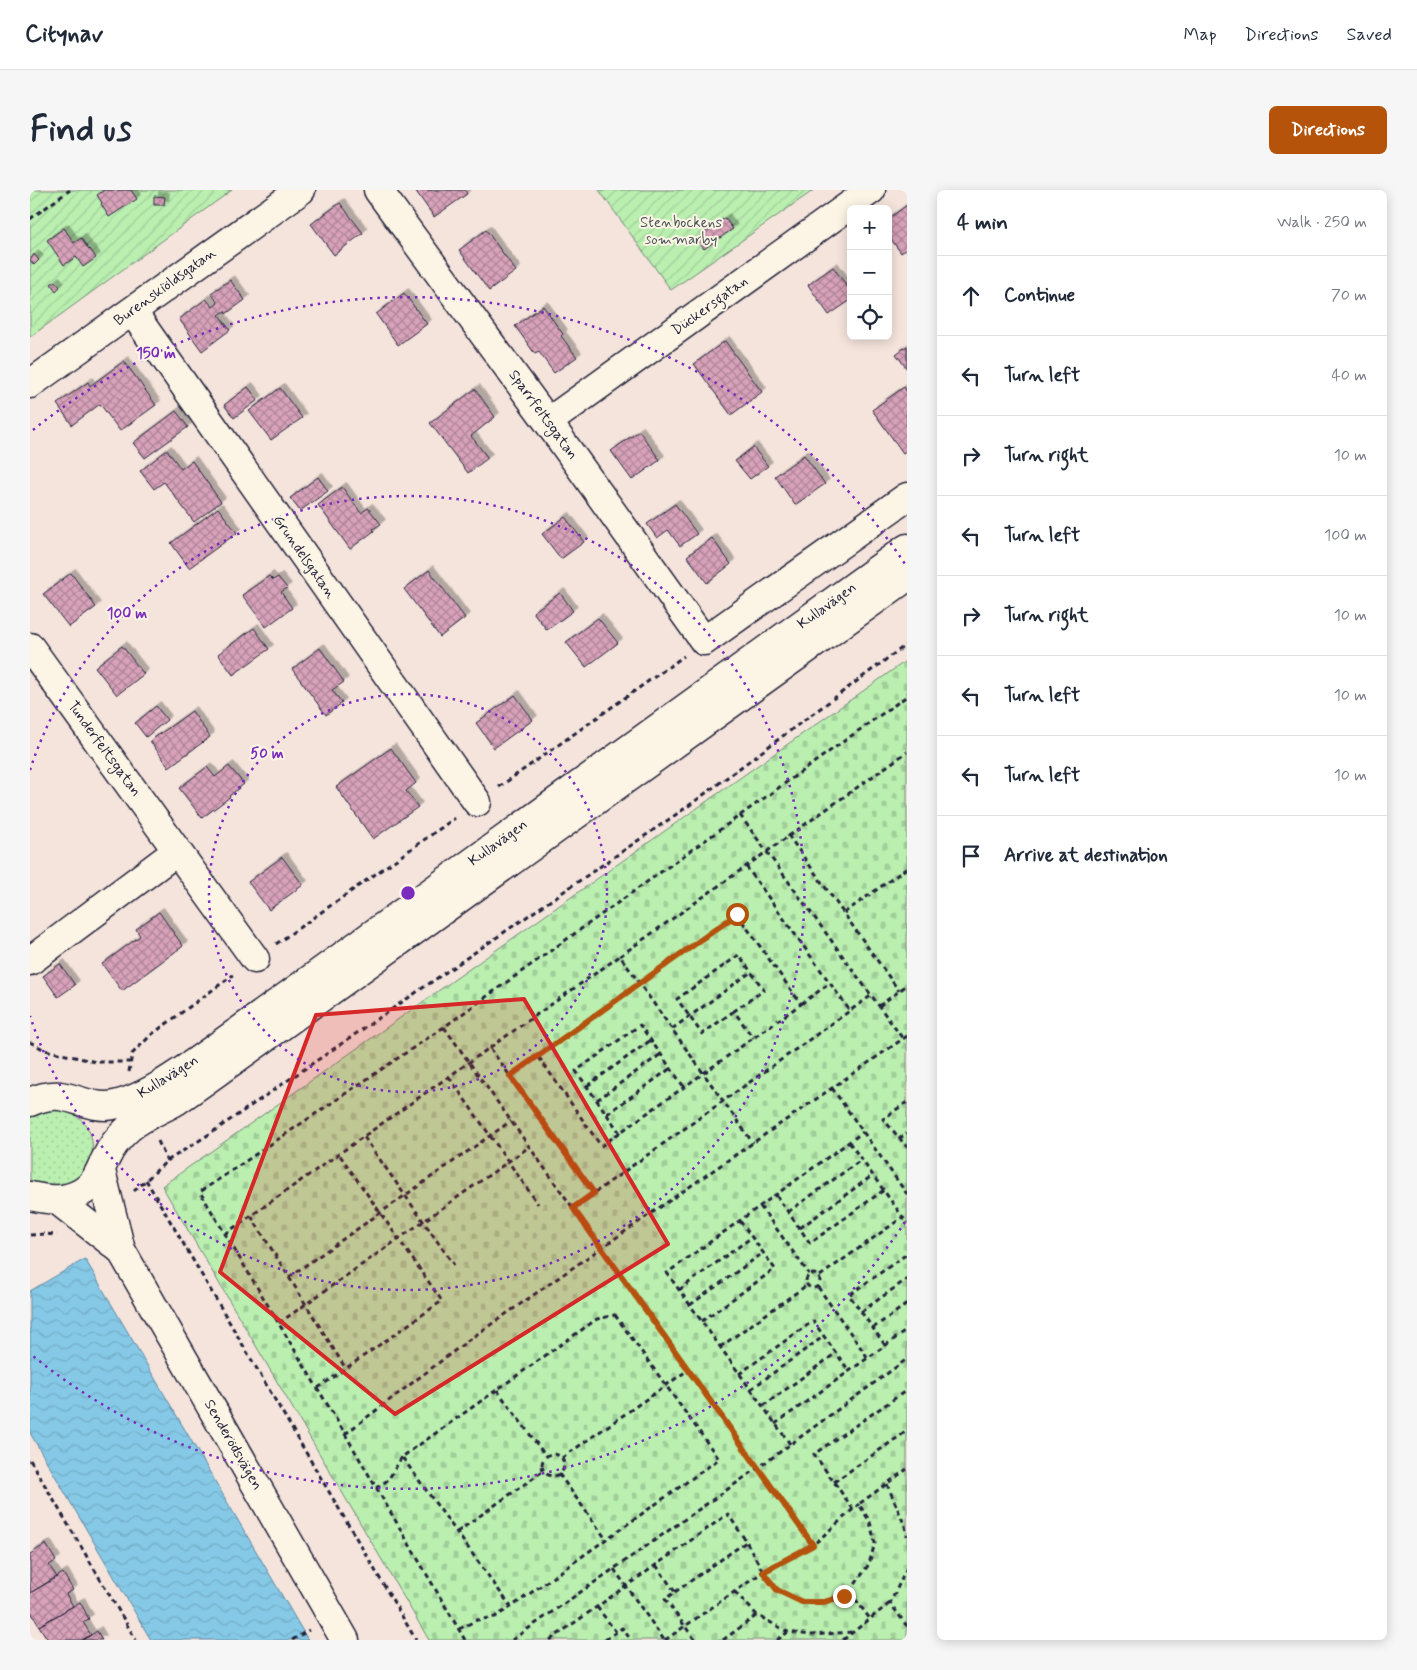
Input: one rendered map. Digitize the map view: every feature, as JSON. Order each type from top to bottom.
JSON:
[{"type":"street","name":"Burenskiöldsgatan","points":[[30,384],[300,190]]},
{"type":"street","name":"Sparrfeltsgatan","points":[[378,190],[548,422],[704,641]]},
{"type":"street","name":"Dückersgatan","points":[[548,422],[871,190]]},
{"type":"street","name":"Grundelsgatan","points":[[132,312],[478,802]]},
{"type":"street","points":[[704,641],[907,497]]},
{"type":"street","name":"Kullavägen","points":[[39,1196],[71,1197],[83,1192],[93,1182],[141,1107],[162,1084],[236,1033],[907,548]]},
{"type":"street","name":"Kullavägen","points":[[30,1102],[42,1097],[68,1099],[105,1106],[141,1107],[174,1102],[907,577]]},
{"type":"street","name":"Tunderfeltsgatan","points":[[30,647],[255,959]]},
{"type":"street","points":[[30,961],[177,851]]},
{"type":"street","points":[[30,1081],[91,1111],[101,1125],[106,1142],[103,1165]]},
{"type":"street","name":"Senderödsvägen","points":[[103,1165],[99,1217],[121,1250],[345,1640]]},
{"type":"street","points":[[39,1196],[99,1217]]},
{"type":"path","points":[[30,219],[70,190]]},
{"type":"path","points":[[167,1161],[128,1075],[132,1054],[151,1035],[255,959],[704,641]]},
{"type":"path","points":[[30,1235],[66,1236],[99,1217],[167,1161],[211,1133],[687,807],[907,644]]},
{"type":"path","points":[[465,1640],[318,1388],[200,1192],[444,1027],[907,696]]},
{"type":"path","points":[[226,1234],[907,752]]},
{"type":"path","points":[[740,815],[903,1039]]},
{"type":"path","points":[[788,835],[899,991]]},
{"type":"path","points":[[746,866],[850,1011]]},
{"type":"path","points":[[844,913],[907,868]]},
{"type":"path","points":[[510,1076],[737,914],[801,1004]]},
{"type":"path","points":[[739,955],[764,990],[734,1011],[702,1034],[677,999],[739,955]]},
{"type":"path","points":[[620,956],[753,1143]]},
{"type":"path","points":[[672,1029],[751,972]]},
{"type":"path","points":[[538,1056],[602,1146],[830,983]]},
{"type":"path","points":[[879,1006],[907,985]]},
{"type":"path","points":[[573,1208],[872,995]]},
{"type":"path","points":[[734,1011],[753,1038]]},
{"type":"path","points":[[620,1133],[576,1071],[640,1025],[684,1087]]},
{"type":"path","points":[[444,1027],[813,1545]]},
{"type":"path","points":[[345,1434],[470,1339],[907,1036]]},
{"type":"path","points":[[587,1086],[651,1040]]},
{"type":"path","points":[[30,1042],[46,1050],[96,1062],[131,1062]]},
{"type":"path","points":[[490,1048],[594,1193]]},
{"type":"path","points":[[597,1100],[661,1054]]},
{"type":"path","points":[[607,1114],[671,1068]]},
{"type":"path","points":[[449,1077],[538,1204]]},
{"type":"path","points":[[832,1088],[907,1194]]},
{"type":"path","points":[[907,1102],[883,1119],[907,1147]]},
{"type":"path","points":[[289,1277],[511,1121]]},
{"type":"path","points":[[790,1444],[667,1273],[863,1132]]},
{"type":"path","points":[[899,1139],[907,1133]]},
{"type":"path","points":[[364,1137],[454,1265]]},
{"type":"path","points":[[849,1142],[907,1223]]},
{"type":"path","points":[[279,1323],[529,1147]]},
{"type":"path","points":[[318,1388],[442,1301],[339,1154]]},
{"type":"path","points":[[788,1212],[861,1160]]},
{"type":"path","points":[[800,1228],[873,1175]]},
{"type":"path","points":[[146,1180],[416,1640]]},
{"type":"path","points":[[776,1195],[810,1243],[884,1190]]},
{"type":"path","points":[[760,1206],[809,1274]]},
{"type":"path","points":[[251,1216],[346,1369]]},
{"type":"path","points":[[820,1276],[903,1217]]},
{"type":"path","points":[[702,1321],[775,1269],[740,1221]]},
{"type":"path","points":[[679,1290],[752,1237]]},
{"type":"path","points":[[690,1305],[763,1253]]},
{"type":"path","points":[[885,1345],[850,1295],[907,1254]]},
{"type":"path","points":[[809,1274],[814,1273],[820,1276]]},
{"type":"path","points":[[807,1285],[806,1280],[809,1274]]},
{"type":"path","points":[[818,1287],[821,1282],[820,1276]]},
{"type":"path","points":[[861,1312],[907,1279]]},
{"type":"path","points":[[807,1285],[812,1288],[818,1287]]},
{"type":"path","points":[[720,1347],[807,1285]]},
{"type":"path","points":[[818,1287],[868,1358]]},
{"type":"path","points":[[873,1328],[907,1304]]},
{"type":"path","points":[[376,1488],[388,1480],[402,1458],[597,1319],[614,1315],[720,1459],[511,1607],[495,1617],[477,1620],[459,1629]]},
{"type":"path","points":[[739,1374],[813,1321],[849,1371]]},
{"type":"path","points":[[775,1424],[907,1330]]},
{"type":"path","points":[[751,1389],[824,1336]]},
{"type":"path","points":[[763,1406],[836,1353]]},
{"type":"path","points":[[512,1640],[758,1468],[907,1359]]},
{"type":"path","points":[[562,1458],[688,1370]]},
{"type":"path","points":[[497,1390],[545,1456]]},
{"type":"path","points":[[853,1509],[814,1454],[907,1390]]},
{"type":"path","points":[[834,1482],[907,1431]]},
{"type":"path","points":[[554,1453],[562,1458],[565,1467],[559,1474],[550,1476],[543,1471],[541,1463],[545,1456],[554,1453]]},
{"type":"path","points":[[402,1458],[511,1607]]},
{"type":"path","points":[[30,1460],[136,1640]]},
{"type":"path","points":[[614,1569],[664,1640],[763,1572],[813,1545],[859,1504],[907,1469]]},
{"type":"path","points":[[457,1532],[543,1471]]},
{"type":"path","points":[[559,1474],[606,1540]]},
{"type":"path","points":[[887,1484],[905,1526],[907,1536]]},
{"type":"path","points":[[550,1640],[728,1514],[763,1572],[777,1590],[802,1602],[824,1602],[844,1596],[850,1592],[869,1564],[875,1543],[870,1522],[859,1504]]},
{"type":"path","points":[[695,1640],[665,1599],[746,1542]]},
{"type":"path","points":[[656,1565],[675,1592]]},
{"type":"path","points":[[843,1640],[890,1603],[907,1568]]},
{"type":"path","points":[[735,1592],[757,1615],[788,1632],[811,1635],[853,1632]]},
{"type":"path","points":[[850,1592],[870,1619]]},
{"type":"path","points":[[890,1603],[907,1626]]},
{"type":"path","points":[[597,1607],[616,1632]]},
{"type":"path","points":[[723,1640],[757,1615]]},
{"type":"path","points":[[605,1640],[622,1628],[630,1640]]},
{"type":"path","points":[[292,1640],[310,1630]]},
{"type":"path","points":[[777,1640],[788,1632]]},
{"type":"highlighted area","points":[[524,999],[668,1244],[395,1414],[220,1272],[316,1015]]},
{"type":"green space","points":[[30,190],[232,190],[30,337]]},
{"type":"green space","name":"Stenbockens sommarby","points":[[599,190],[814,190],[671,290]]},
{"type":"green space","points":[[907,660],[907,1640],[429,1640],[162,1186]]},
{"type":"green space","points":[[48,1108],[64,1110],[80,1119],[89,1132],[92,1147],[89,1163],[81,1176],[68,1184],[51,1187],[30,1180],[30,1117],[34,1113]]},
{"type":"water","points":[[85,1259],[308,1640],[151,1640],[30,1433],[30,1291]]},
{"type":"building","points":[[104,190],[131,190],[137,199],[109,217],[97,195]]},
{"type":"building","points":[[415,190],[465,190],[467,194],[434,217]]},
{"type":"building","points":[[154,196],[165,197],[164,205],[154,205]]},
{"type":"building","points":[[340,203],[363,233],[334,255],[311,224]]},
{"type":"building","points":[[907,205],[907,249],[901,253],[892,241],[892,216]]},
{"type":"building","points":[[725,218],[733,229],[704,249],[696,239]]},
{"type":"building","points":[[64,228],[74,243],[81,238],[96,258],[83,267],[76,257],[64,265],[47,240]]},
{"type":"building","points":[[486,230],[516,271],[489,291],[459,250]]},
{"type":"building","points":[[34,254],[39,260],[34,265],[30,260]]},
{"type":"building","points":[[833,267],[847,286],[847,303],[829,315],[808,285]]},
{"type":"building","points":[[230,280],[245,300],[226,314],[225,311],[219,315],[230,330],[202,351],[179,319],[206,299],[213,307],[218,303],[211,293]]},
{"type":"building","points":[[55,281],[60,287],[56,291],[51,284]]},
{"type":"building","points":[[404,293],[427,324],[398,345],[376,314]]},
{"type":"building","points":[[543,306],[563,334],[561,336],[577,357],[554,373],[539,352],[535,354],[515,326]]},
{"type":"building","points":[[725,341],[762,392],[731,415],[694,364]]},
{"type":"building","points":[[907,346],[907,369],[896,354]]},
{"type":"building","points":[[124,361],[156,405],[120,431],[100,404],[72,425],[57,404],[88,382],[90,386]]},
{"type":"building","points":[[248,387],[258,400],[234,418],[224,405]]},
{"type":"building","points":[[904,387],[907,392],[907,450],[903,453],[872,410]]},
{"type":"building","points":[[280,388],[302,418],[271,440],[249,411]]},
{"type":"building","points":[[475,389],[495,417],[471,436],[488,458],[468,473],[430,423]]},
{"type":"building","points":[[176,411],[188,427],[145,458],[133,443]]},
{"type":"building","points":[[639,431],[660,460],[632,480],[611,451]]},
{"type":"building","points":[[753,447],[768,466],[750,479],[735,461]]},
{"type":"building","points":[[167,450],[181,469],[192,461],[221,502],[194,522],[164,482],[154,489],[140,471]]},
{"type":"building","points":[[804,455],[825,484],[795,505],[775,476]]},
{"type":"building","points":[[318,477],[328,491],[300,511],[290,498]]},
{"type":"building","points":[[342,487],[361,513],[368,508],[381,524],[350,549],[318,505]]},
{"type":"building","points":[[675,504],[697,534],[680,546],[668,530],[657,538],[647,524]]},
{"type":"building","points":[[218,508],[237,533],[189,568],[171,543]]},
{"type":"building","points":[[565,517],[584,542],[561,559],[542,534]]},
{"type":"building","points":[[712,538],[731,564],[707,583],[687,556]]},
{"type":"building","points":[[429,570],[465,618],[440,637],[404,589]]},
{"type":"building","points":[[71,573],[96,607],[69,627],[43,594]]},
{"type":"building","points":[[269,576],[273,580],[278,577],[287,588],[281,592],[292,608],[266,627],[242,595]]},
{"type":"building","points":[[560,593],[573,611],[547,630],[533,612]]},
{"type":"building","points":[[598,618],[618,643],[586,667],[566,642]]},
{"type":"building","points":[[254,628],[269,649],[233,675],[218,654]]},
{"type":"building","points":[[122,646],[144,674],[117,695],[95,667]]},
{"type":"building","points":[[320,648],[344,682],[332,690],[342,703],[326,715],[292,669]]},
{"type":"building","points":[[515,695],[533,720],[494,748],[476,723]]},
{"type":"building","points":[[156,706],[167,720],[146,737],[135,723]]},
{"type":"building","points":[[192,711],[210,737],[169,767],[150,741]]},
{"type":"building","points":[[391,748],[416,783],[406,791],[418,807],[373,839],[336,787]]},
{"type":"building","points":[[229,766],[244,784],[202,818],[179,788],[207,767],[215,777]]},
{"type":"building","points":[[282,857],[303,885],[269,910],[248,882]]},
{"type":"building","points":[[159,912],[183,946],[122,991],[102,964],[140,936],[136,929]]},
{"type":"building","points":[[60,964],[75,985],[58,997],[43,976]]},
{"type":"building","points":[[46,1544],[56,1561],[49,1565],[57,1577],[30,1593],[30,1554]]},
{"type":"building","points":[[63,1573],[73,1590],[66,1594],[73,1606],[39,1626],[30,1610],[30,1593]]},
{"type":"building","points":[[80,1602],[89,1619],[83,1622],[91,1635],[82,1640],[48,1640],[39,1626]]},
{"type":"building","points":[[97,1631],[102,1640],[82,1640],[91,1635]]},
{"type":"route","points":[[737,914],[510,1076],[594,1193],[573,1208],[813,1545],[763,1572],[777,1590],[802,1602],[824,1602],[844,1596]]}]
